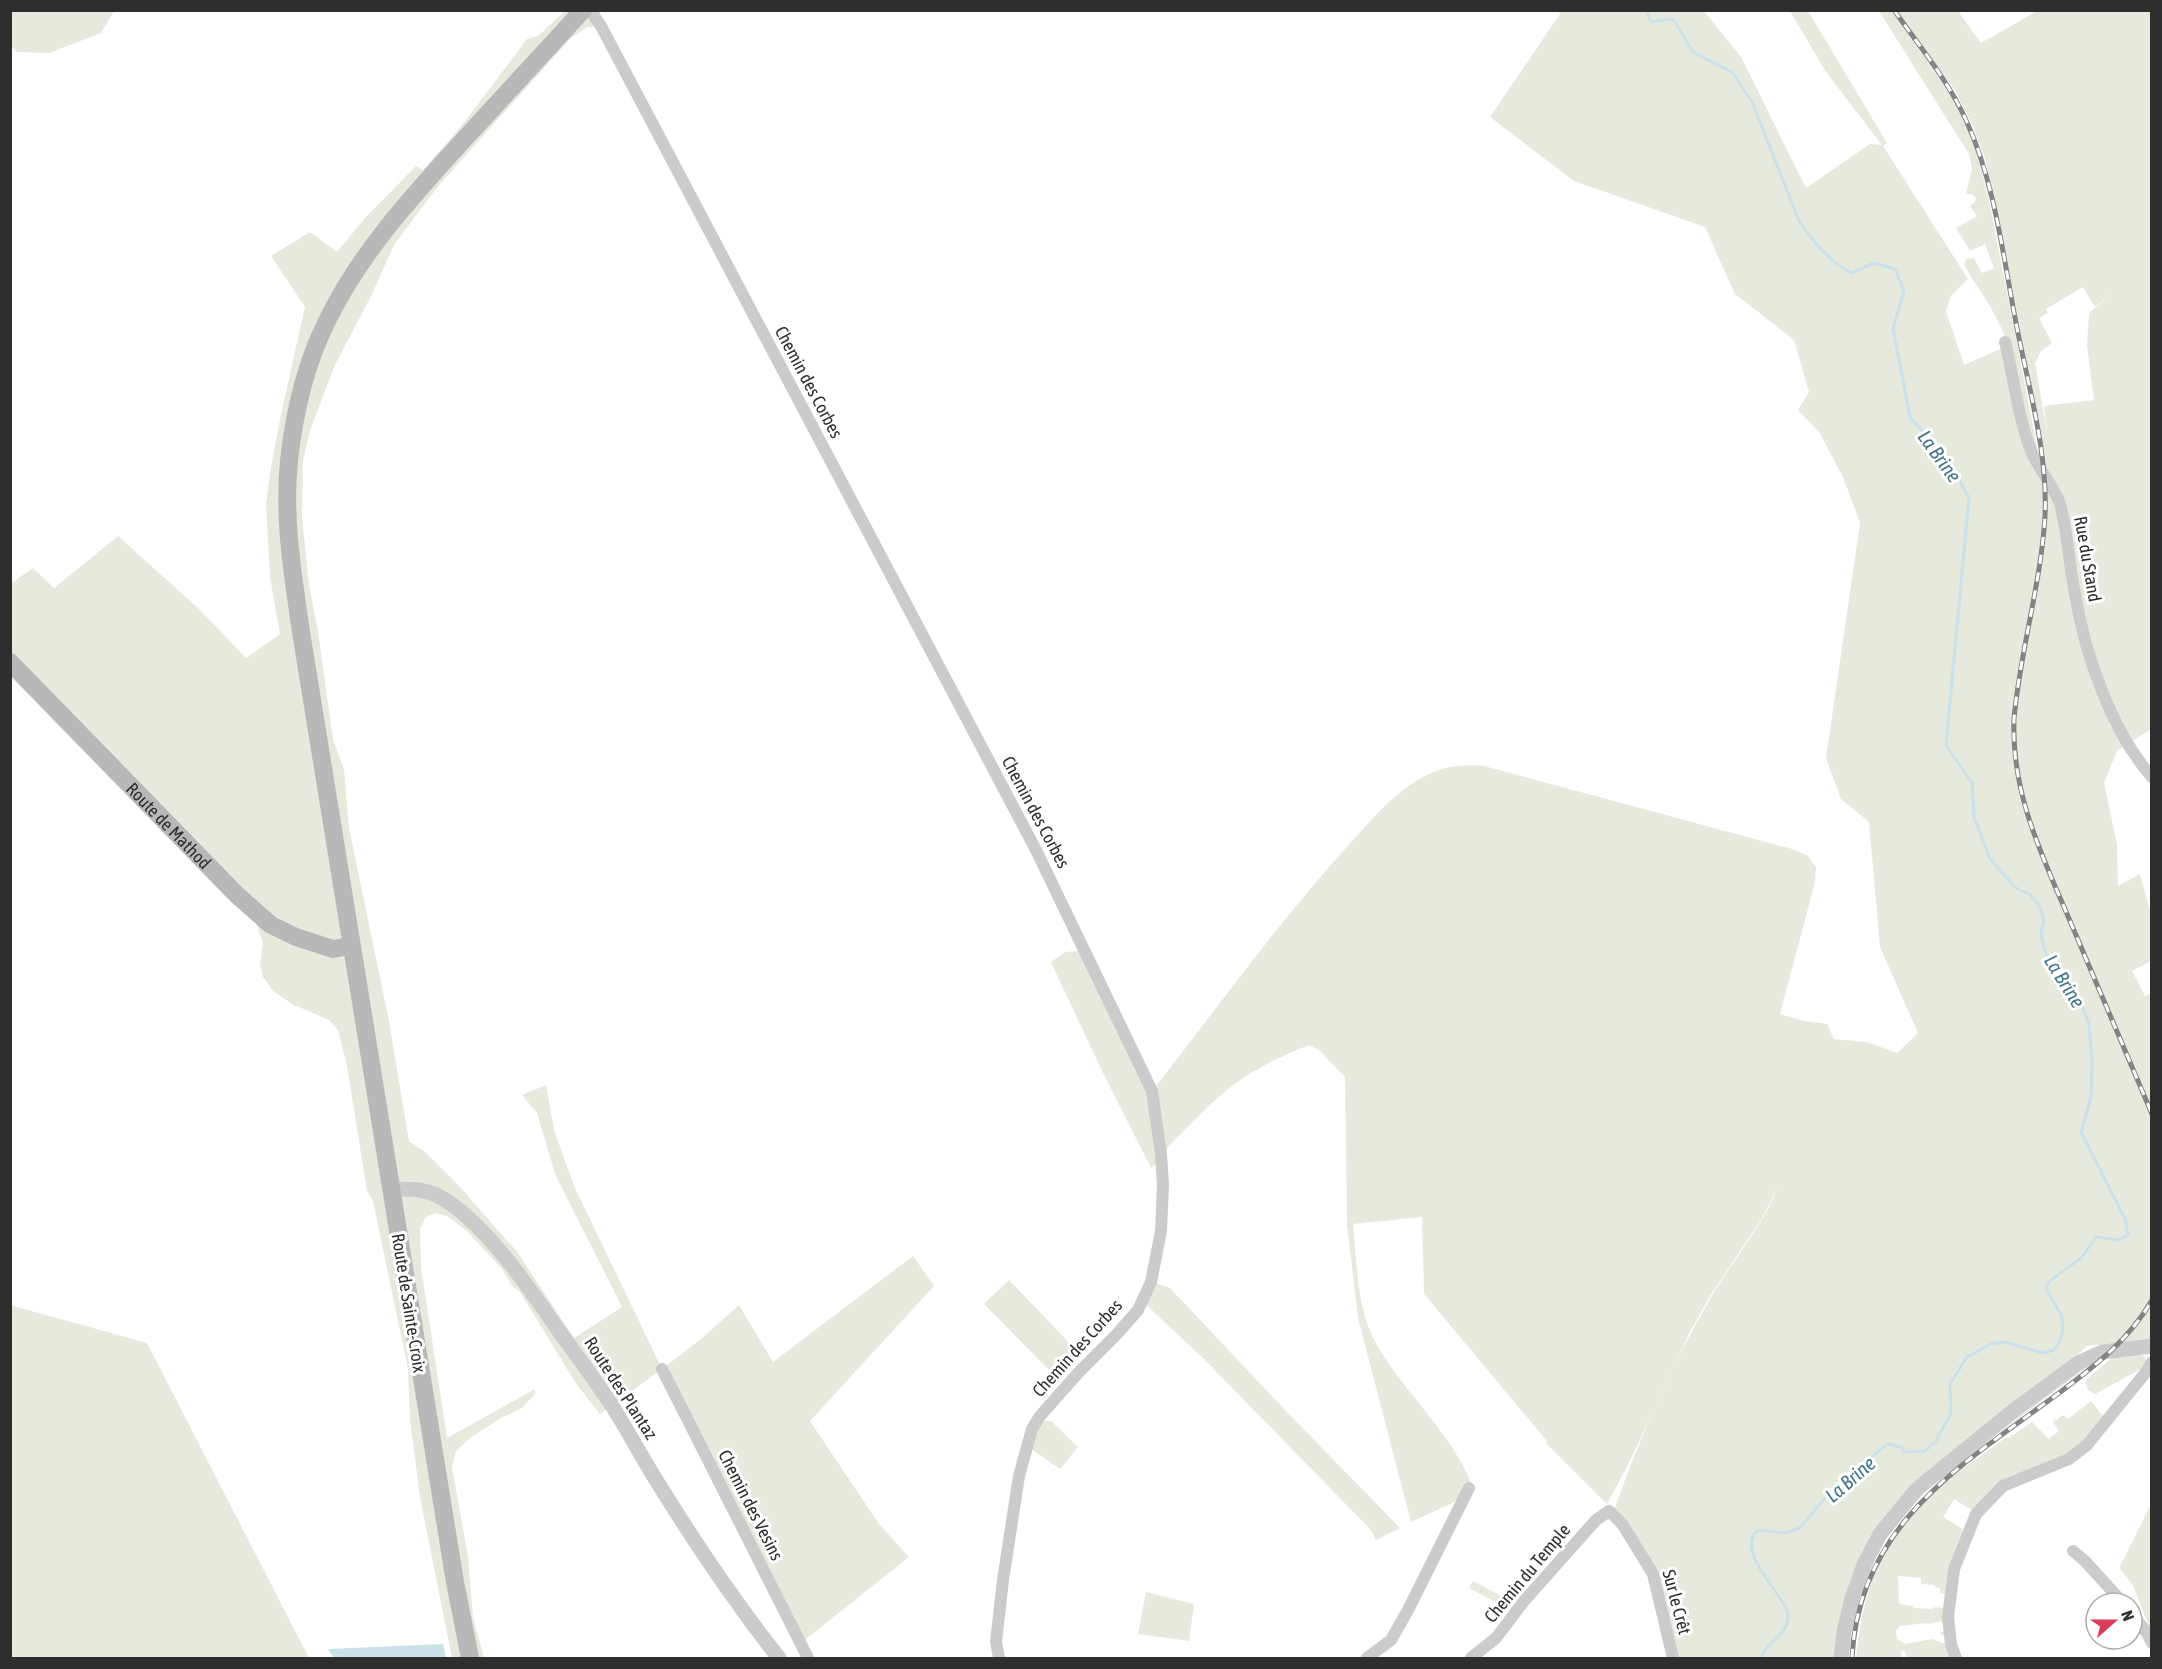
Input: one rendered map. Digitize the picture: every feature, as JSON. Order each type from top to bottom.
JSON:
[{"type":"main road","name":"Route de Sainte-Croix","points":[[470,1659],[453,1571],[350,946],[293,577],[288,491],[289,462],[298,409],[309,366],[326,322],[365,257],[421,186],[583,10]]},
{"type":"main road","name":"Route de Mathod","points":[[10,662],[237,895],[271,925],[296,937],[333,949],[350,946]]},
{"type":"street","name":"Chemin des Corbes","points":[[590,10],[601,26],[1036,850],[1152,1091],[1163,1185],[1161,1231],[1151,1282],[1138,1310],[1047,1407],[1032,1430],[1019,1476],[1003,1580],[996,1642],[999,1659]]},
{"type":"street","name":"Rue du Stand","points":[[2005,342],[2022,424],[2030,450],[2052,486],[2059,503],[2082,630],[2096,675],[2126,742],[2151,777]]},
{"type":"street","name":"Route des Plantaz","points":[[391,1190],[410,1188],[428,1191],[447,1201],[470,1221],[500,1253],[543,1307],[610,1402],[663,1491],[738,1606],[779,1659]]},
{"type":"street","points":[[1841,1659],[1844,1632],[1852,1598],[1864,1565],[1880,1534],[1917,1490],[2013,1411],[2084,1359],[2102,1352],[2151,1346]]},
{"type":"street","points":[[1956,1659],[1951,1644],[1948,1617],[1954,1569],[1976,1514],[2004,1486],[2068,1459],[2087,1445],[2146,1372],[2151,1362]]},
{"type":"street","name":"Chemin des Vesins","points":[[662,1369],[808,1659]]},
{"type":"street","points":[[1367,1659],[1391,1640],[1468,1488]]},
{"type":"street","name":"Sur le Crêt","points":[[1609,1511],[1623,1525],[1653,1574],[1673,1659]]},
{"type":"street","name":"Chemin du Temple","points":[[1471,1659],[1496,1638],[1524,1601],[1596,1520],[1609,1511]]},
{"type":"street","points":[[2073,1551],[2085,1560],[2112,1591]]},
{"type":"street","points":[[2144,1629],[2151,1643]]},
{"type":"shaded area","points":[[10,11],[114,11],[101,33],[49,53],[17,52],[11,46]]},
{"type":"shaded area","points":[[565,11],[600,11],[601,26],[587,27],[571,38],[439,185],[394,245],[372,294],[335,365],[310,430],[303,461],[302,517],[309,585],[318,631],[333,740],[344,769],[349,828],[389,1021],[409,1141],[426,1153],[460,1187],[518,1253],[574,1338],[622,1307],[555,1174],[537,1113],[522,1095],[546,1085],[554,1130],[574,1186],[662,1369],[600,1414],[577,1385],[520,1292],[513,1287],[502,1269],[468,1232],[449,1217],[436,1213],[426,1217],[420,1228],[421,1267],[447,1438],[535,1389],[535,1394],[522,1408],[501,1418],[470,1438],[456,1451],[452,1467],[468,1557],[473,1617],[484,1658],[452,1658],[420,1497],[410,1420],[408,1369],[373,1201],[367,1191],[347,1066],[338,1030],[329,1020],[292,1004],[273,991],[263,977],[260,965],[263,943],[256,924],[226,897],[11,677],[10,584],[33,568],[54,588],[118,536],[199,609],[246,658],[280,634],[270,577],[266,504],[281,414],[305,307],[271,256],[310,232],[337,252],[365,218],[416,166],[423,170],[463,124],[527,39],[538,36]]},
{"type":"shaded area","points":[[1562,11],[1704,11],[1741,57],[1806,188],[1870,144],[1882,145],[1826,72],[1790,11],[1808,11],[1887,143],[1883,146],[1968,279],[1951,296],[1946,311],[1964,365],[2005,347],[2016,398],[2045,475],[2038,423],[1986,161],[1970,120],[1954,89],[1898,11],[1958,11],[1981,43],[2037,11],[2151,11],[2151,729],[2117,751],[2104,783],[2117,844],[2118,886],[2140,874],[2151,914],[2151,961],[2132,971],[2145,996],[2151,993],[2151,1339],[2087,1346],[2063,1365],[1879,1533],[1840,1658],[1678,1658],[1664,1597],[1651,1561],[1642,1544],[1614,1510],[1656,1406],[1607,1504],[1546,1443],[1547,1441],[1424,1294],[1422,1217],[1353,1224],[1361,1301],[1370,1331],[1388,1363],[1453,1449],[1472,1486],[1459,1500],[1411,1522],[1358,1318],[1347,1224],[1345,1077],[1319,1050],[1309,1045],[1279,1058],[1251,1073],[1215,1100],[1161,1154],[1157,1164],[1151,1168],[1051,962],[1065,952],[1077,951],[1081,943],[1152,1091],[1295,907],[1383,808],[1404,790],[1427,775],[1455,766],[1484,766],[1792,849],[1808,856],[1816,867],[1815,882],[1780,1014],[1804,1021],[1827,1024],[1834,1039],[1867,1042],[1897,1053],[1918,1033],[1880,947],[1869,822],[1841,799],[1826,758],[1860,523],[1843,477],[1819,432],[1798,410],[1809,392],[1794,340],[1735,294],[1705,227],[1574,181],[1490,117]],"holes":[[[2083,287],[2095,307],[2114,292],[2089,313],[2087,345],[2094,400],[2044,406],[2047,432],[2035,363],[2041,351],[2052,343],[2039,318],[2048,313],[2046,309]],[[1778,1187],[1756,1230],[1711,1297],[1672,1370],[1711,1294],[1761,1220]]]},
{"type":"shaded area","points":[[1879,11],[1891,11],[1920,50],[1956,105],[1972,139],[1989,200],[2041,467],[2028,437],[2007,342],[1993,312],[1964,265],[1966,259],[1974,258],[1982,273],[1994,268],[1985,244],[1970,251],[1956,228],[1977,216],[1970,206],[1976,198],[1972,194],[1966,194],[1972,169],[1969,154]]},
{"type":"shaded area","points":[[913,1256],[934,1286],[810,1421],[879,1524],[909,1557],[801,1643],[662,1369],[701,1339],[739,1305],[773,1362]]},
{"type":"shaded area","points":[[1009,1280],[1079,1353],[1056,1377],[984,1304]]},
{"type":"shaded area","points":[[1151,1282],[1170,1288],[1400,1528],[1376,1540],[1370,1529],[1203,1358],[1142,1301]]},
{"type":"shaded area","points":[[10,1305],[147,1343],[309,1658],[11,1658]]},
{"type":"shaded area","points":[[2138,1353],[2145,1357],[2147,1364],[2143,1368],[2095,1394],[2088,1390],[2085,1382],[2087,1379],[2114,1356]]},
{"type":"shaded area","points":[[2096,1361],[1940,1477],[1906,1512],[1880,1548],[1859,1598],[1849,1658],[1847,1658],[1857,1599],[1884,1537],[1920,1492],[2080,1366]]},
{"type":"shaded area","points":[[2091,1401],[2103,1416],[2081,1443],[2067,1453],[1996,1485],[1973,1511],[1954,1499],[1943,1517],[1963,1529],[1948,1568],[1945,1594],[1940,1593],[1940,1588],[1934,1585],[1921,1584],[1921,1578],[1898,1576],[1899,1604],[1913,1606],[1913,1608],[1949,1609],[1945,1637],[1940,1632],[1944,1631],[1942,1621],[1900,1626],[1896,1631],[1897,1639],[1905,1644],[1932,1639],[1951,1646],[1952,1658],[1907,1658],[1905,1652],[1901,1651],[1902,1658],[1856,1658],[1866,1600],[1879,1564],[1899,1530],[1921,1503],[2005,1438],[2032,1422],[2049,1439],[2059,1431],[2053,1422],[2063,1415],[2068,1419]]},
{"type":"shaded area","points":[[1044,1421],[1051,1421],[1078,1447],[1060,1469],[1031,1449],[1039,1427]]},
{"type":"shaded area","points":[[2151,1504],[2151,1632],[2144,1614],[2144,1591],[2135,1591],[2119,1568]]},
{"type":"shaded area","points":[[1473,1581],[1507,1599],[1502,1605],[1469,1588]]},
{"type":"shaded area","points":[[1146,1592],[1194,1604],[1189,1641],[1138,1634]]},
{"type":"water","points":[[443,1644],[446,1658],[334,1658],[328,1649]]},
{"type":"waterway","name":"La Brine","points":[[1646,10],[1651,22],[1673,19],[1693,52],[1733,73],[1752,102],[1799,221],[1822,250],[1851,273],[1874,263],[1895,269],[1904,291],[1893,329],[1910,417],[1951,464],[1969,498],[1946,745],[1972,783],[1974,817],[1990,859],[2016,888],[2029,894],[2039,905],[2044,919],[2041,934],[2051,966],[2078,995],[2089,1024],[2092,1061],[2091,1097],[2081,1132],[2125,1219],[2128,1235],[2119,1240],[2096,1237],[2082,1257],[2050,1281],[2046,1288],[2062,1317],[2063,1330],[2054,1350],[2043,1353],[2005,1342],[1991,1344],[1967,1357],[1950,1384],[1951,1413],[1936,1441],[1925,1451],[1905,1452],[1901,1447],[1887,1444],[1872,1457],[1860,1474],[1842,1484],[1825,1498],[1800,1528],[1785,1533],[1758,1530],[1752,1538],[1751,1548],[1761,1570],[1783,1602],[1788,1619],[1783,1631],[1761,1658]]},
{"type":"railway","points":[[1894,10],[1951,91],[1976,144],[1997,220],[2040,443],[2045,492],[2043,541],[2014,719],[2014,747],[2024,801],[2041,852],[2152,1114]]},
{"type":"railway","points":[[1852,1658],[1859,1611],[1874,1570],[1895,1534],[1922,1502],[1953,1473],[2098,1362],[2133,1328],[2152,1300]]}]
